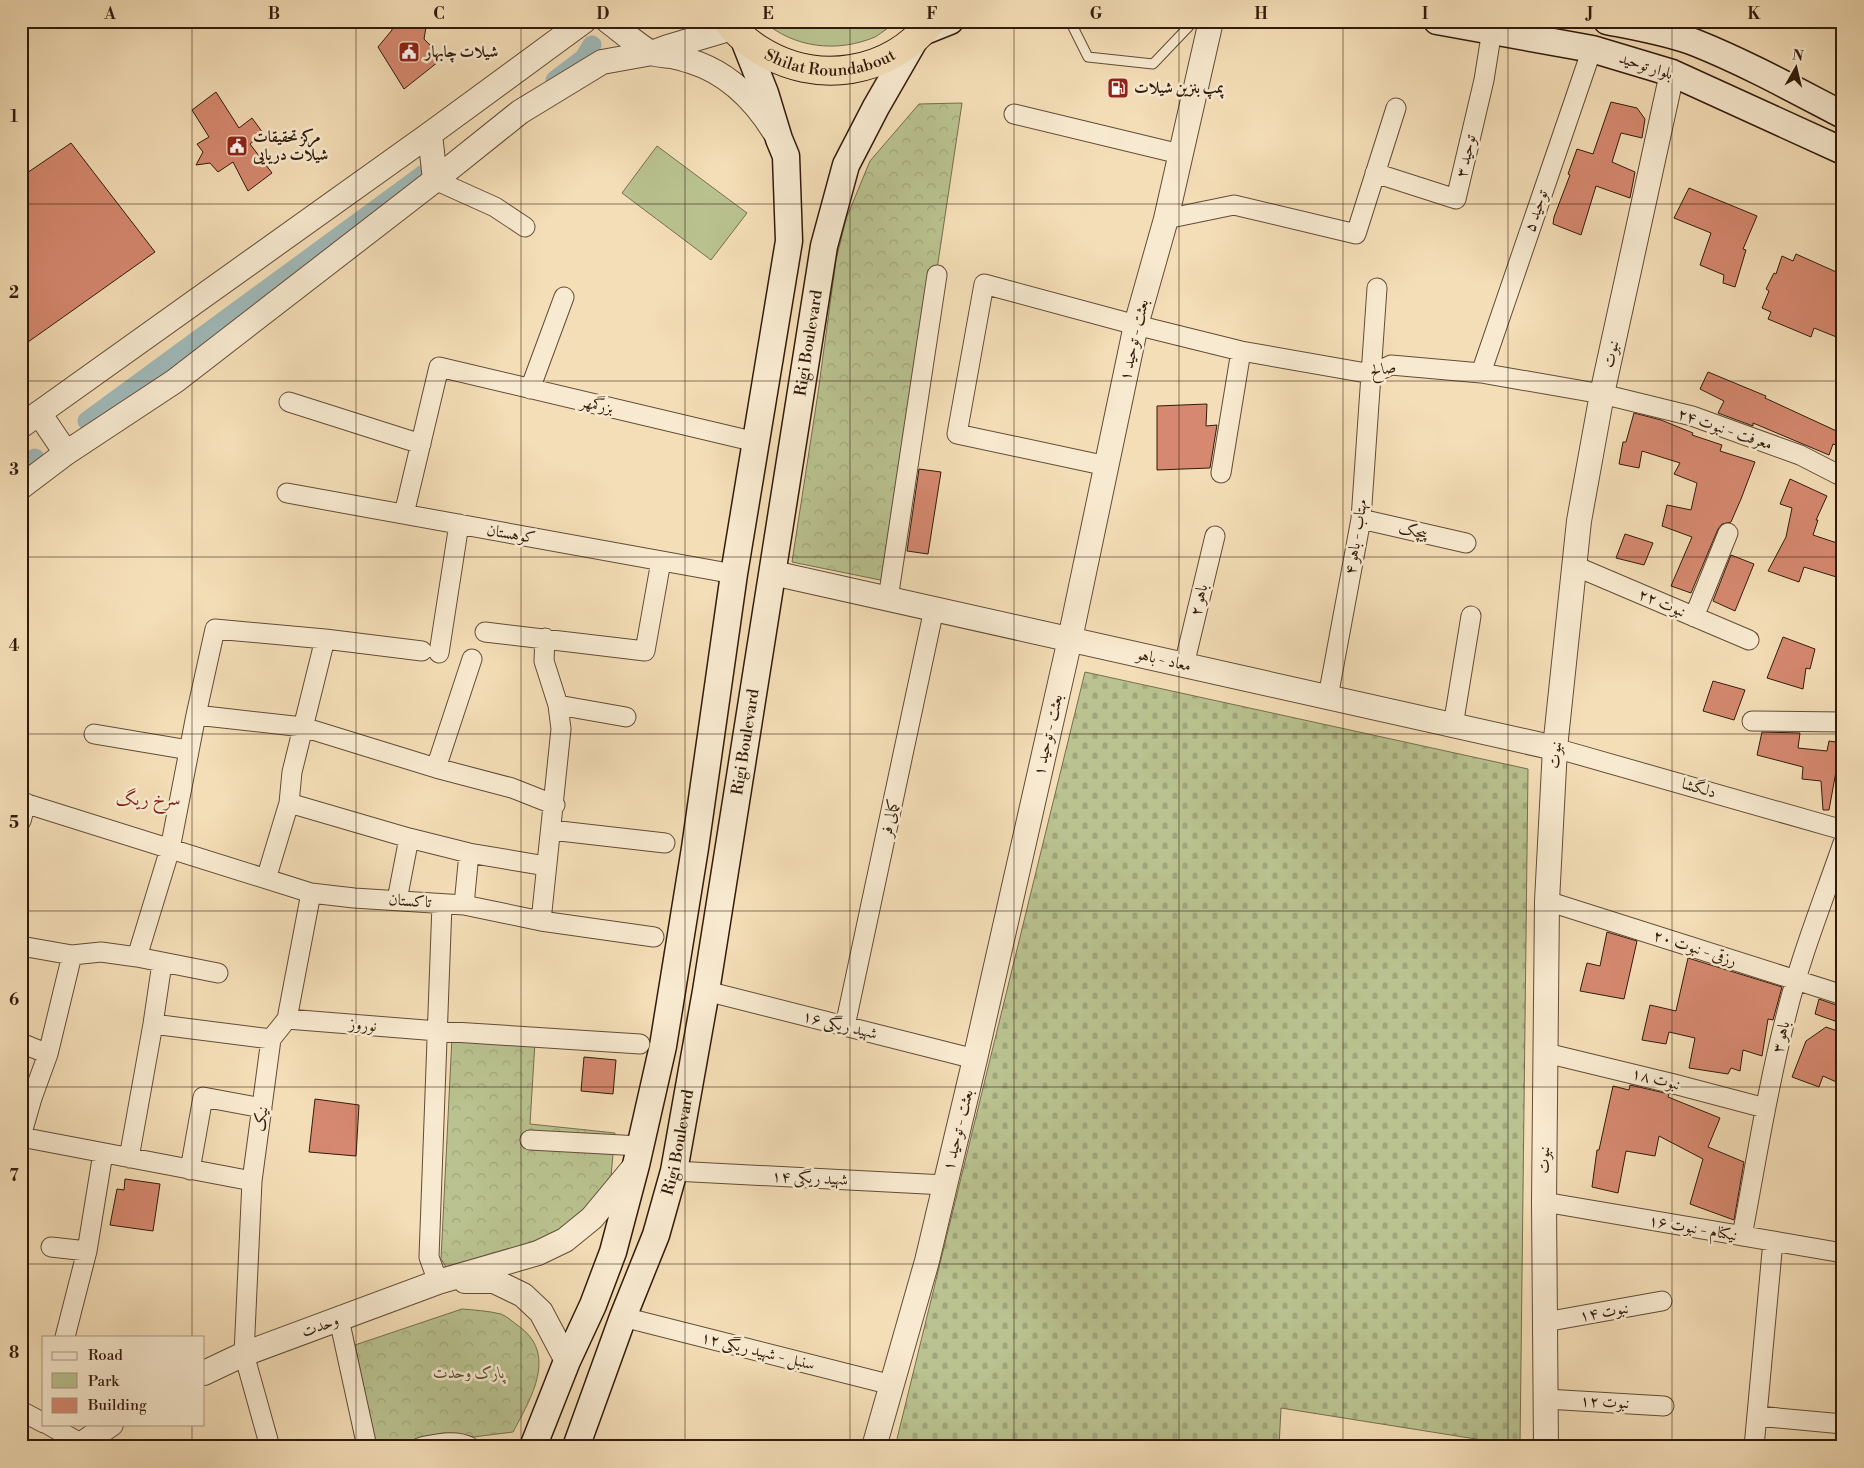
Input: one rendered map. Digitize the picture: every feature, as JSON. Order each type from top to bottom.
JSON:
[{"type":"highway","name":"Shilat Roundabout","points":[[735,30],[775,60],[810,70],[838,71],[847,71],[882,61],[924,31]]},
{"type":"main road","points":[[924,31],[950,21]]},
{"type":"main road","name":"بلوار توحید","points":[[1437,21],[1592,49],[1672,74],[1843,151]]},
{"type":"main road","name":"بلوار توحید","points":[[1607,21],[1695,42],[1773,78],[1843,115]]},
{"type":"main road","name":"Rigi Boulevard","points":[[532,1447],[567,1361],[595,1300],[613,1252],[664,1046],[695,848],[734,574],[789,241],[786,156],[765,92],[735,30]]},
{"type":"main road","name":"Rigi Boulevard","points":[[576,1447],[656,1235],[674,1172],[706,991],[824,246],[846,165],[876,107],[924,31]]},
{"type":"street","points":[[66,452],[30,419],[430,134],[584,21]]},
{"type":"street","points":[[608,21],[652,53],[673,56],[692,62],[712,70],[729,81],[745,94],[764,115],[779,138]]},
{"type":"street","name":"بعثت - توحید ۱","points":[[874,1447],[928,1261],[1070,640],[1136,325],[1166,219],[1211,21]]},
{"type":"street","points":[[21,487],[66,452],[174,381],[435,180],[520,112],[602,62],[652,53],[668,47],[735,30]]},
{"type":"street","name":"توحید ۳","points":[[1374,173],[1456,199],[1484,80],[1492,30]]},
{"type":"street","name":"توحید ۵","points":[[1481,373],[1592,49]]},
{"type":"street","name":"نبوت","points":[[1546,1447],[1544,1202],[1547,901],[1555,748],[1579,521],[1602,394],[1672,74]]},
{"type":"street","points":[[1166,219],[1234,205],[1356,234],[1396,108]]},
{"type":"street","points":[[1014,114],[1180,154]]},
{"type":"street","points":[[430,134],[435,180]]},
{"type":"street","points":[[435,180],[494,207],[525,227]]},
{"type":"street","points":[[888,599],[937,275]]},
{"type":"street","name":"صالح","points":[[1107,466],[957,434],[984,284],[1241,351],[1372,374],[1391,364],[1481,373],[1602,394]]},
{"type":"street","name":"مهتاب - باهو ۴","points":[[1328,698],[1361,519],[1377,288]]},
{"type":"street","points":[[530,389],[564,298]]},
{"type":"street","points":[[1221,473],[1241,351]]},
{"type":"street","name":"بزرگمهر","points":[[421,444],[439,367],[756,442]]},
{"type":"street","name":"معرفت - نبوت ۲۴","points":[[1602,394],[1692,416],[1800,455],[1843,477]]},
{"type":"street","points":[[289,402],[421,444],[404,514]]},
{"type":"street","name":"کوهستان","points":[[287,493],[734,574]]},
{"type":"street","name":"پیچک","points":[[1361,519],[1466,543]]},
{"type":"street","points":[[137,957],[170,849],[215,629],[325,639],[430,652],[459,524]]},
{"type":"street","points":[[1694,617],[1728,533]]},
{"type":"street","name":"باهو ۲","points":[[1184,664],[1214,536]]},
{"type":"street","points":[[485,632],[645,651],[661,561]]},
{"type":"street","name":"نبوت ۲۲","points":[[1575,566],[1748,640]]},
{"type":"street","name":"معاد - باهو","points":[[773,573],[1555,748]]},
{"type":"street","name":"کمالی فر","points":[[845,1026],[934,609]]},
{"type":"street","points":[[1454,726],[1471,616]]},
{"type":"street","points":[[541,921],[561,729],[558,705],[544,661],[545,638]]},
{"type":"street","points":[[266,879],[289,803],[292,772],[325,639]]},
{"type":"street","points":[[436,768],[472,659]]},
{"type":"street","points":[[558,705],[626,717]]},
{"type":"street","points":[[196,715],[303,727],[436,768],[512,788],[554,805]]},
{"type":"street","points":[[1752,721],[1843,722]]},
{"type":"street","points":[[94,734],[189,750]]},
{"type":"street","name":"دلگشا","points":[[1555,748],[1843,830]]},
{"type":"street","points":[[289,803],[408,838],[469,853],[546,866]]},
{"type":"street","name":"تاکستان","points":[[23,809],[170,849],[311,893],[354,898],[464,905],[541,921],[654,937]]},
{"type":"street","points":[[551,830],[665,843]]},
{"type":"street","points":[[397,900],[408,838]]},
{"type":"street","name":"باهو ۳","points":[[1742,1236],[1765,1108],[1786,1016],[1796,980],[1843,843]]},
{"type":"street","points":[[464,905],[469,853]]},
{"type":"street","points":[[153,1024],[271,1039],[287,1019],[311,893]]},
{"type":"street","name":"رزقی - نبوت ۲۰","points":[[1547,901],[1843,995]]},
{"type":"street","points":[[442,904],[429,1257],[438,1282],[494,1281],[523,1295],[541,1312],[567,1361]]},
{"type":"street","points":[[21,946],[72,955],[100,952],[137,957],[218,973]]},
{"type":"street","points":[[72,955],[48,1054],[27,1096],[21,1136],[252,1182]]},
{"type":"street","points":[[129,1158],[162,963]]},
{"type":"street","name":"شهید ریگی ۱۶","points":[[706,991],[975,1059]]},
{"type":"street","name":"نوروز","points":[[287,1019],[438,1032],[640,1044]]},
{"type":"street","name":"نیک","points":[[270,1447],[244,1354],[252,1182],[271,1039]]},
{"type":"street","points":[[21,1042],[48,1054]]},
{"type":"street","name":"نبوت ۱۸","points":[[1546,1053],[1765,1108]]},
{"type":"street","points":[[190,1170],[203,1097],[262,1108]]},
{"type":"street","points":[[530,1140],[638,1156]]},
{"type":"street","points":[[65,1336],[87,1251],[103,1153]]},
{"type":"street","name":"وحدت","points":[[205,1373],[244,1354],[438,1282],[533,1254],[565,1240],[592,1218],[638,1156]]},
{"type":"street","name":"شهید ریگی ۱۴","points":[[674,1172],[945,1185]]},
{"type":"street","name":"نیکنام - نبوت ۱۶","points":[[1544,1202],[1843,1253]]},
{"type":"street","points":[[1754,1447],[1773,1241]]},
{"type":"street","points":[[51,1247],[87,1251]]},
{"type":"street","name":"نبوت ۱۴","points":[[1545,1322],[1662,1301]]},
{"type":"street","name":"سنبل - شهید ریگی ۱۲","points":[[624,1317],[892,1385]]},
{"type":"street","points":[[339,1319],[366,1447]]},
{"type":"street","name":"نبوت ۱۲","points":[[1546,1399],[1664,1406]]},
{"type":"street","points":[[21,1411],[42,1419]]},
{"type":"street","points":[[1757,1416],[1843,1424]]},
{"type":"street","points":[[52,1426],[80,1446],[108,1426]]},
{"type":"street","points":[[421,1447],[448,1443],[462,1443],[470,1447]]},
{"type":"lane","points":[[1070,21],[1088,56],[1153,64],[1194,21]]},
{"type":"green space","points":[[763,21],[897,21],[875,37],[861,42],[831,46],[816,45],[788,37]]},
{"type":"green space","points":[[962,103],[890,582],[792,562],[836,260],[846,219],[870,161],[919,104]]},
{"type":"green space","points":[[657,146],[747,213],[711,260],[622,193]]},
{"type":"green space","points":[[1085,672],[1528,769],[1520,1446],[1281,1408],[1279,1447],[895,1447]]},
{"type":"green space","points":[[452,1037],[535,1042],[530,1124],[615,1133],[611,1176],[568,1233],[446,1267],[441,1259]]},
{"type":"green space","name":"پارک وحدت","points":[[462,1309],[487,1311],[503,1315],[530,1336],[537,1349],[539,1362],[538,1376],[527,1405],[513,1432],[393,1447],[376,1447],[355,1345]]},
{"type":"building","name":"شیلات چابهار","points":[[392,21],[427,21],[424,39],[443,58],[404,89],[378,47],[392,30]]},
{"type":"building","points":[[216,92],[239,128],[252,118],[263,133],[250,144],[272,173],[248,191],[233,162],[218,172],[210,163],[196,165],[203,152],[197,144],[209,137],[192,110]]},
{"type":"building","points":[[1611,102],[1637,108],[1645,119],[1642,138],[1621,133],[1612,162],[1635,172],[1630,198],[1596,186],[1581,235],[1553,224],[1554,217],[1570,175],[1568,174],[1577,149],[1593,154]]},
{"type":"building","points":[[71,143],[155,252],[21,347],[21,177]]},
{"type":"building","points":[[1689,188],[1757,216],[1743,249],[1746,250],[1735,287],[1723,283],[1724,275],[1700,265],[1711,233],[1674,218]]},
{"type":"building","points":[[1796,254],[1843,275],[1843,330],[1839,338],[1814,328],[1811,337],[1768,319],[1771,312],[1762,308],[1769,291],[1766,289],[1774,273],[1776,274],[1782,256],[1793,261]]},
{"type":"building","points":[[1708,372],[1766,396],[1765,398],[1843,434],[1839,446],[1833,444],[1829,455],[1753,423],[1753,426],[1718,413],[1724,401],[1700,389]]},
{"type":"building","points":[[1207,404],[1206,426],[1217,425],[1210,468],[1157,470],[1157,406]]},
{"type":"building","points":[[1634,413],[1661,420],[1693,433],[1692,435],[1722,445],[1720,451],[1755,462],[1731,522],[1722,524],[1718,529],[1691,593],[1671,586],[1692,537],[1662,526],[1667,505],[1691,510],[1697,483],[1674,474],[1680,463],[1642,451],[1639,468],[1619,464],[1623,442],[1626,442]]},
{"type":"building","points":[[919,469],[941,472],[928,554],[907,551]]},
{"type":"building","points":[[1790,479],[1827,496],[1816,520],[1818,520],[1813,535],[1843,545],[1843,579],[1804,567],[1799,582],[1768,571],[1786,537],[1792,508],[1780,504]]},
{"type":"building","points":[[1625,534],[1653,543],[1644,565],[1616,558]]},
{"type":"building","points":[[1731,555],[1754,564],[1735,611],[1713,601]]},
{"type":"building","points":[[1783,637],[1815,649],[1810,669],[1806,668],[1803,689],[1767,678]]},
{"type":"building","points":[[1713,681],[1745,690],[1734,720],[1703,711]]},
{"type":"building","points":[[1762,732],[1800,733],[1798,748],[1827,751],[1829,741],[1843,743],[1843,766],[1837,766],[1829,810],[1823,810],[1821,781],[1802,779],[1803,767],[1757,755]]},
{"type":"building","points":[[1607,932],[1637,941],[1624,999],[1580,991],[1587,963],[1600,966]]},
{"type":"building","points":[[1688,958],[1782,987],[1773,1020],[1768,1019],[1762,1056],[1743,1050],[1740,1071],[1731,1068],[1728,1074],[1689,1068],[1695,1038],[1669,1032],[1666,1044],[1642,1040],[1650,1005],[1676,1011]]},
{"type":"building","points":[[1819,999],[1839,1006],[1835,1021],[1815,1014]]},
{"type":"building","points":[[1826,1027],[1843,1033],[1843,1085],[1823,1076],[1819,1087],[1792,1077],[1806,1041]]},
{"type":"building","points":[[584,1057],[616,1060],[613,1094],[581,1091]]},
{"type":"building","points":[[1630,1085],[1669,1094],[1668,1097],[1720,1118],[1708,1147],[1744,1162],[1734,1220],[1690,1204],[1703,1159],[1659,1136],[1655,1156],[1626,1151],[1618,1193],[1592,1187],[1597,1150],[1599,1150],[1613,1086],[1629,1090]]},
{"type":"building","points":[[315,1099],[359,1105],[356,1156],[309,1152]]},
{"type":"building","points":[[125,1179],[160,1184],[153,1231],[110,1225],[117,1189],[124,1190]]},
{"type":"waterway","points":[[555,80],[584,58],[592,45]]},
{"type":"waterway","points":[[87,421],[424,174]]},
{"type":"waterway","points":[[21,468],[35,458]]},
{"type":"place","name":"شیلات چابهار","points":[[409,52]]},
{"type":"place","name":"پمپ بنزین شیلات","points":[[1118,88]]},
{"type":"place","name":"مرکز تحقیقات شیلات دریایی","points":[[237,146]]},
{"type":"district","name":"سرخ ریگ","points":[[148,799]]}]
